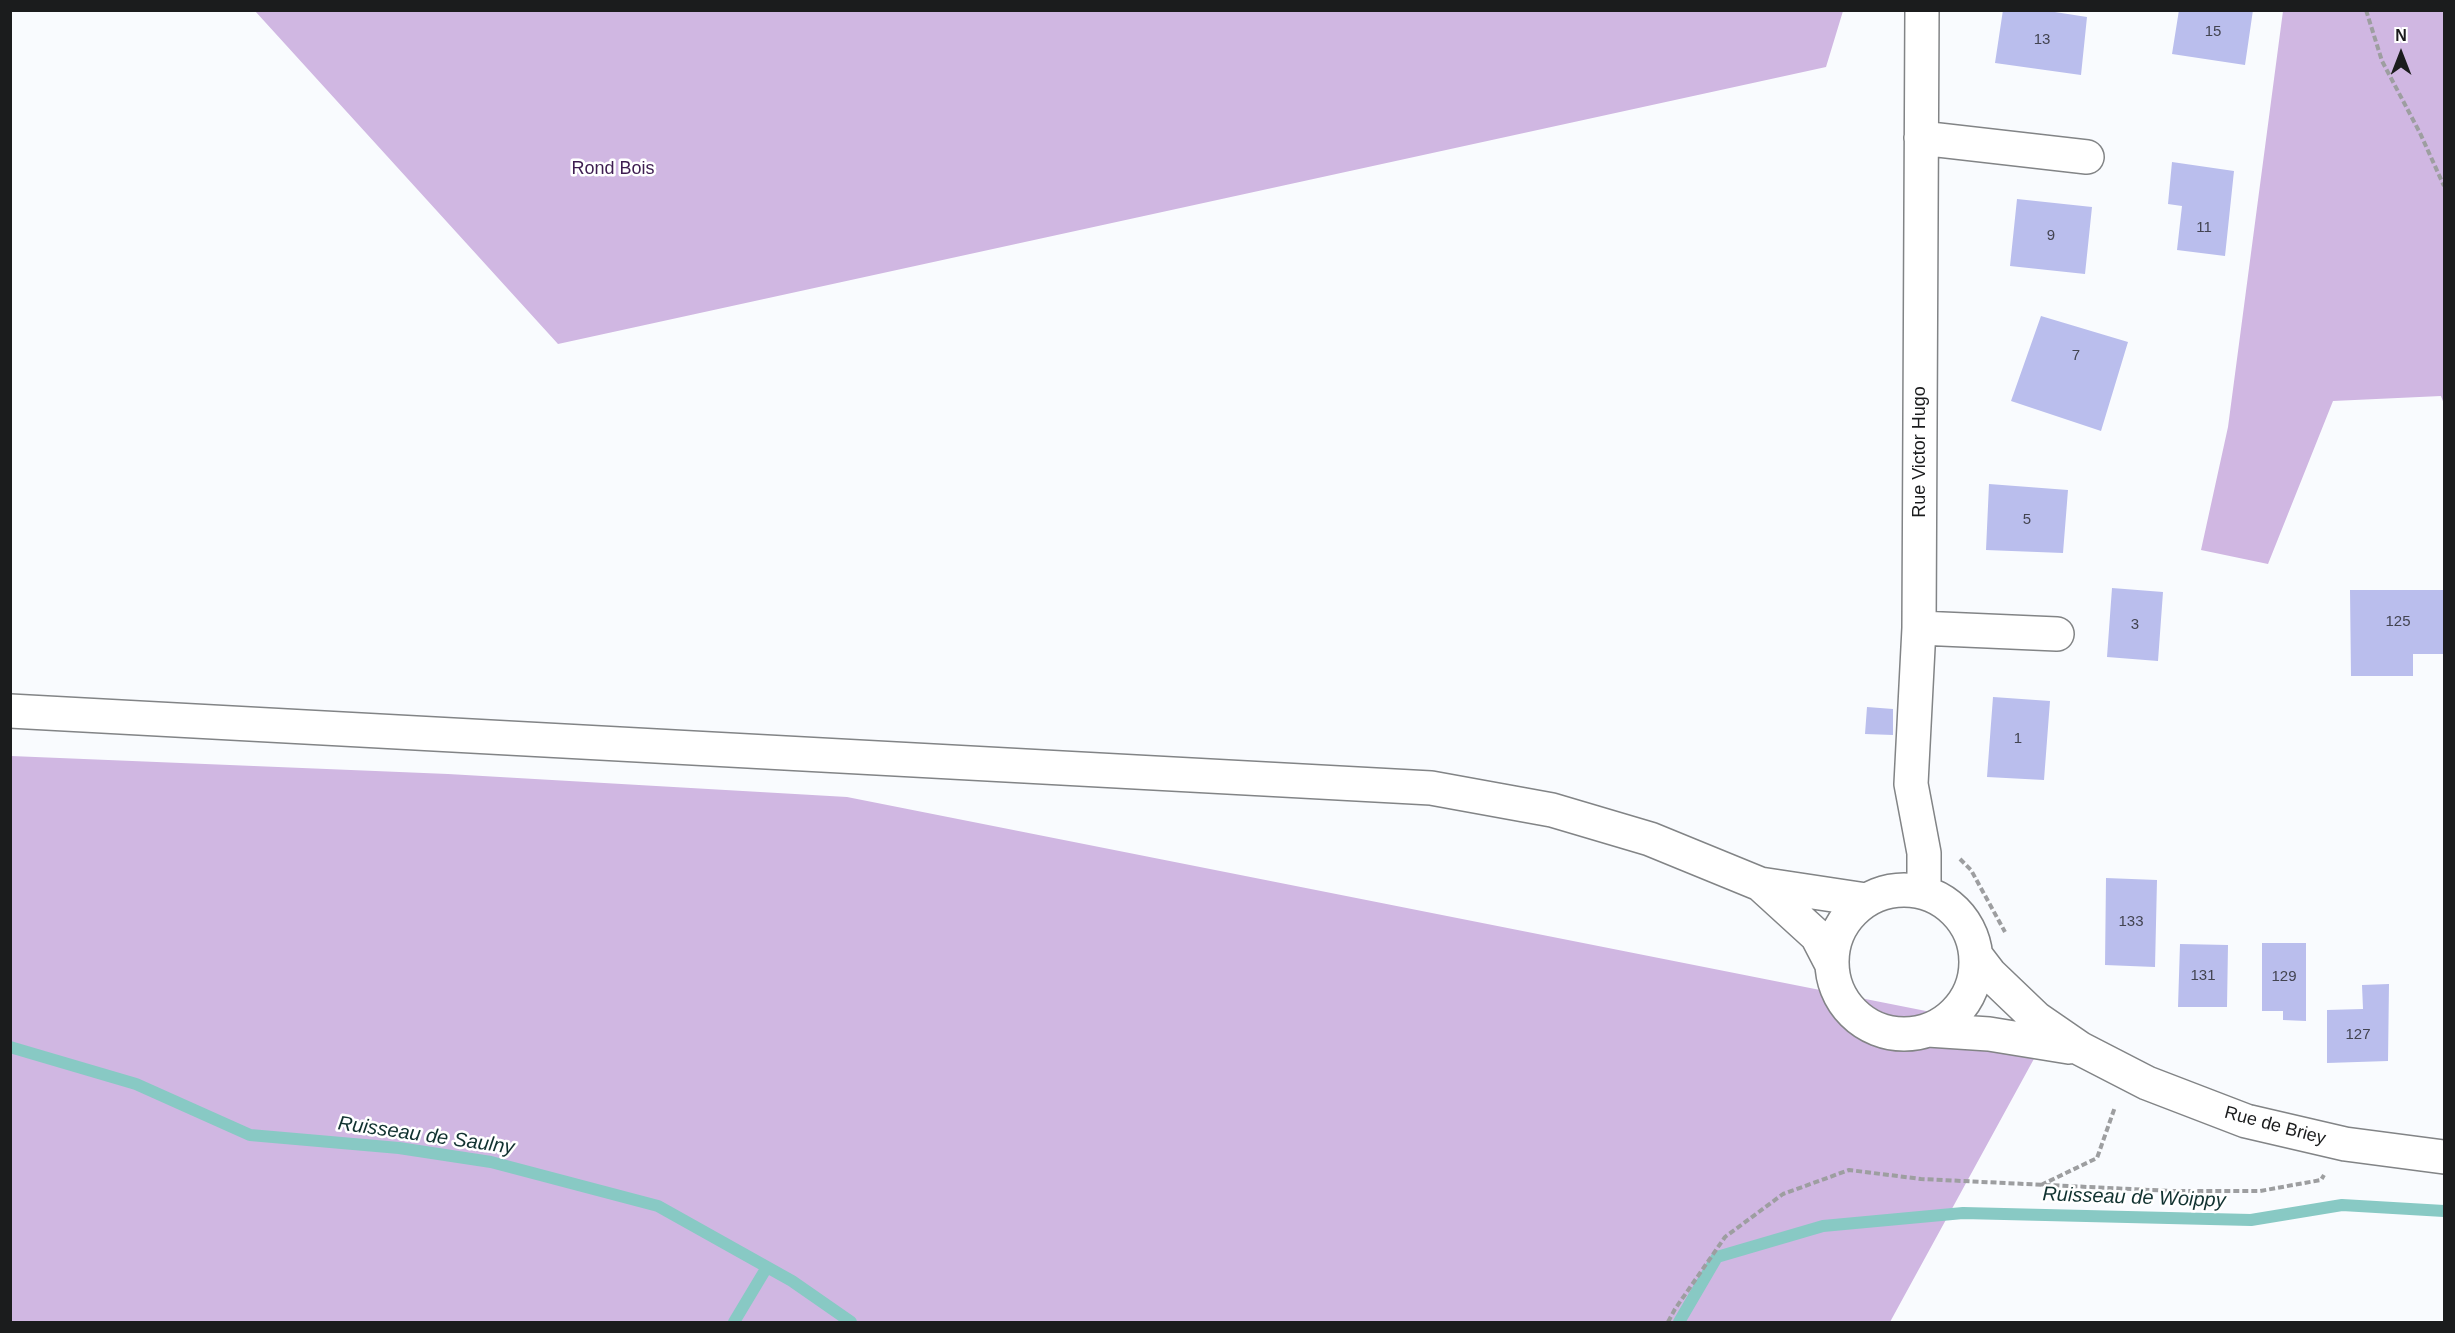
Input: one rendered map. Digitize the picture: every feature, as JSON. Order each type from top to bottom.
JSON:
[{"type":"street","name":"Rue Victor Hugo","points":[[1922,10],[1919,628],[1911,784],[1924,853],[1924,892]]},
{"type":"street","points":[[1921,138],[2087,157]]},
{"type":"street","points":[[1919,628],[2057,634]]},
{"type":"street","points":[[10,711],[1431,788],[1552,810],[1650,839],[1760,884],[1866,900]]},
{"type":"street","points":[[1760,884],[1817,936],[1831,963],[1835,985],[1846,1006],[1863,1021],[1883,1032],[1906,1034],[1928,1030],[1949,1019],[1965,1002],[1974,980],[1977,957],[1971,935],[1961,916],[1944,902],[1924,892],[1895,891],[1885,892],[1866,900],[1847,916],[1835,938],[1831,963]]},
{"type":"street","name":"Rue de Briey","points":[[1977,957],[1990,974],[2036,1018],[2081,1049],[2147,1083],[2246,1121],[2344,1144],[2445,1157]]},
{"type":"street","name":"Rue de Briey","points":[[1928,1030],[1989,1034],[2081,1049]]},
{"type":"path","points":[[2366,10],[2382,62],[2445,186]]},
{"type":"path","points":[[2041,1185],[2097,1158],[2115,1111],[2115,1067]]},
{"type":"path","points":[[1668,1323],[1675,1309],[1725,1237],[1783,1194],[1849,1170],[1921,1179],[2172,1191],[2260,1191],[2321,1180],[2344,1144]]},
{"type":"green space","name":"Rond Bois","points":[[255,11],[1843,11],[1826,67],[558,344]]},
{"type":"green space","points":[[2283,11],[2444,11],[2444,404],[2441,396],[2333,401],[2268,564],[2201,550],[2228,427]]},
{"type":"green space","points":[[11,756],[448,774],[847,797],[2047,1035],[1890,1322],[11,1322]]},
{"type":"building","points":[[2003,10],[2042,10],[2087,17],[2081,75],[1995,63]]},
{"type":"building","points":[[2179,10],[2253,10],[2245,65],[2172,54]]},
{"type":"building","points":[[2172,162],[2234,171],[2225,256],[2177,250],[2182,206],[2168,204]]},
{"type":"building","points":[[2017,199],[2092,207],[2085,274],[2010,266]]},
{"type":"building","points":[[2041,316],[2128,342],[2101,431],[2011,401]]},
{"type":"building","points":[[1989,484],[2068,490],[2063,553],[1986,550]]},
{"type":"building","points":[[2112,588],[2163,592],[2158,661],[2107,657]]},
{"type":"building","points":[[2350,590],[2444,590],[2444,654],[2413,654],[2413,676],[2351,676]]},
{"type":"building","points":[[1993,697],[2050,701],[2044,780],[1987,777]]},
{"type":"building","points":[[1867,707],[1893,709],[1893,735],[1865,734]]},
{"type":"building","points":[[2106,878],[2157,880],[2155,967],[2105,965]]},
{"type":"building","points":[[2262,943],[2306,943],[2306,1021],[2283,1020],[2283,1011],[2262,1011]]},
{"type":"building","points":[[2180,944],[2228,945],[2227,1007],[2178,1007]]},
{"type":"building","points":[[2389,984],[2388,1061],[2327,1063],[2327,1010],[2363,1009],[2362,985]]},
{"type":"waterway","name":"Ruisseau de Saulny","points":[[10,1047],[136,1084],[250,1135],[399,1148],[491,1162],[658,1206],[792,1281],[851,1322]]},
{"type":"waterway","name":"Ruisseau de Woippy","points":[[1679,1322],[1717,1257],[1823,1226],[1963,1213],[2251,1220],[2342,1205],[2444,1211]]},
{"type":"waterway","points":[[734,1322],[767,1267]]}]
